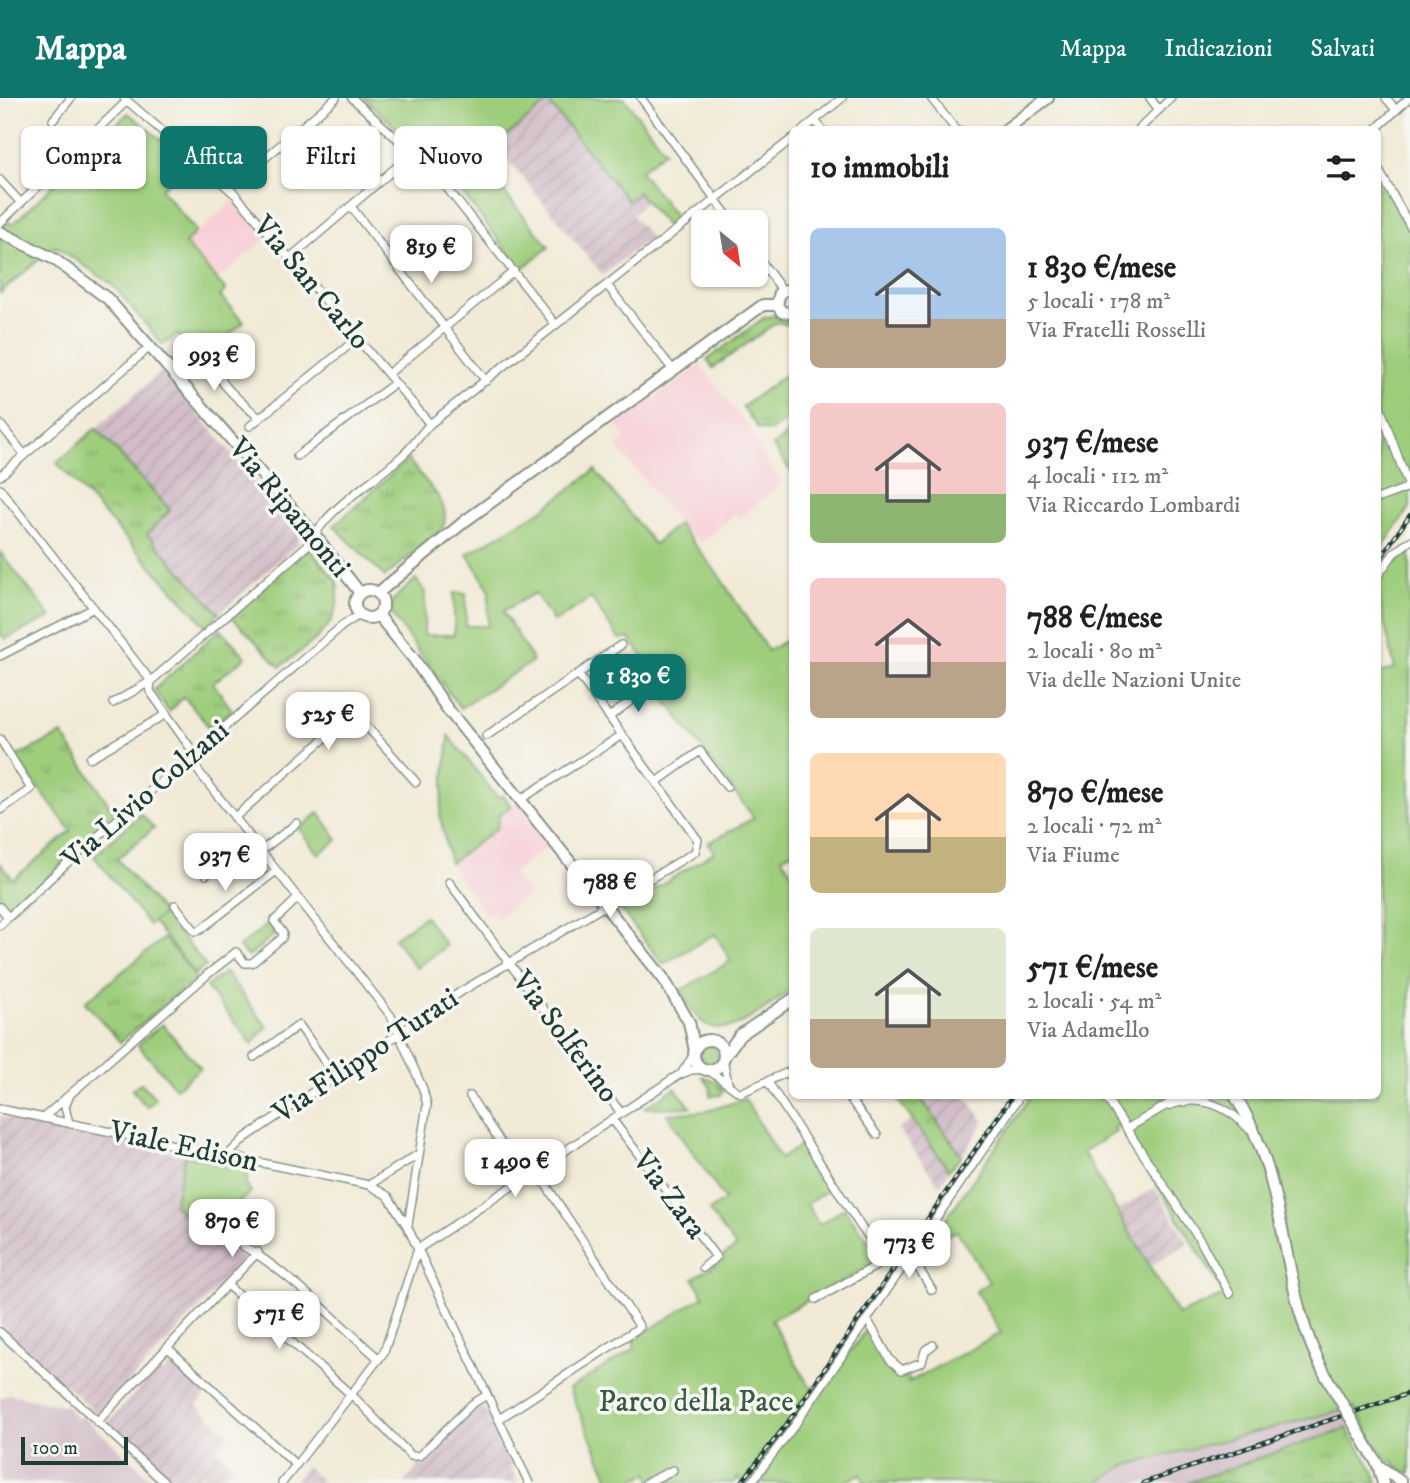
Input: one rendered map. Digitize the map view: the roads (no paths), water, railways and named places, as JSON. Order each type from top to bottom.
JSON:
[{"type":"street","points":[[53,120],[71,98]]},
{"type":"street","points":[[267,156],[336,98]]},
{"type":"street","points":[[352,98],[394,136]]},
{"type":"street","points":[[641,98],[723,210]]},
{"type":"street","points":[[931,98],[952,126]]},
{"type":"street","points":[[1010,126],[1048,98]]},
{"type":"street","points":[[1150,98],[1159,110]]},
{"type":"street","points":[[1144,126],[1171,98]]},
{"type":"street","points":[[1386,98],[1396,110]]},
{"type":"street","points":[[1379,126],[1409,98]]},
{"type":"street","points":[[808,126],[839,99]]},
{"type":"street","points":[[0,223],[125,100]]},
{"type":"street","name":"Via San Carlo","points":[[125,100],[236,195],[430,424]]},
{"type":"street","points":[[815,120],[819,126]]},
{"type":"street","points":[[113,703],[151,681],[310,543],[314,534],[373,478],[405,453],[430,424],[789,141]]},
{"type":"street","points":[[291,257],[394,170]]},
{"type":"street","points":[[1381,174],[1410,226]]},
{"type":"street","points":[[0,180],[21,203]]},
{"type":"street","points":[[449,189],[556,325]]},
{"type":"street","points":[[352,208],[485,381]]},
{"type":"street","name":"Via Ripamonti","points":[[0,232],[54,259],[86,279],[108,299],[314,534],[360,593]]},
{"type":"street","points":[[768,267],[788,289],[777,297],[777,305],[782,312],[789,313]]},
{"type":"street","points":[[388,374],[514,271]]},
{"type":"street","points":[[607,285],[673,370]]},
{"type":"street","points":[[378,593],[456,528],[763,304],[777,305]]},
{"type":"street","points":[[250,426],[359,337]]},
{"type":"street","points":[[0,476],[151,346]]},
{"type":"street","points":[[216,351],[214,365],[218,377],[259,418]]},
{"type":"street","points":[[297,456],[395,383]]},
{"type":"street","points":[[1381,410],[1409,487],[1381,498]]},
{"type":"street","points":[[0,424],[24,454]]},
{"type":"street","points":[[0,489],[151,681],[150,691],[191,756],[251,839],[391,1016],[423,1089],[427,1105],[407,1226]]},
{"type":"street","points":[[1381,571],[1394,553],[1410,541]]},
{"type":"street","points":[[369,590],[378,593],[383,607],[378,615],[368,618],[359,615],[354,606],[360,593],[369,590]]},
{"type":"street","points":[[0,656],[94,608]]},
{"type":"street","name":"Via Livio Colzani","points":[[0,925],[191,756],[342,626],[359,615]]},
{"type":"street","points":[[378,615],[414,659],[446,707],[663,978],[689,1022],[722,1047],[730,1087]]},
{"type":"street","points":[[486,736],[621,645]]},
{"type":"street","points":[[578,674],[658,781],[700,751],[727,786]]},
{"type":"street","points":[[609,717],[650,687]]},
{"type":"street","points":[[89,758],[166,715]]},
{"type":"street","points":[[235,817],[349,718],[362,721],[416,782]]},
{"type":"street","points":[[521,799],[622,735]]},
{"type":"street","points":[[0,739],[31,789],[0,810]]},
{"type":"street","name":"Via Filippo Turati","points":[[227,1156],[237,1144],[398,1032],[695,852],[698,840],[658,781]]},
{"type":"street","points":[[261,851],[297,823]]},
{"type":"street","points":[[206,875],[251,839]]},
{"type":"street","points":[[175,905],[195,931],[200,930],[276,871]]},
{"type":"street","name":"Via Solferino","points":[[418,1249],[621,1113],[449,882]]},
{"type":"street","points":[[43,1118],[200,980],[236,952],[249,964],[262,955],[283,935],[274,920],[297,899]]},
{"type":"street","points":[[0,908],[8,917]]},
{"type":"street","points":[[677,1076],[701,1043],[730,1038],[789,1002]]},
{"type":"street","points":[[689,1022],[698,1065],[740,1093],[789,1072]]},
{"type":"street","points":[[254,1057],[299,1025],[335,1076]]},
{"type":"street","points":[[621,1113],[677,1076],[691,1070],[716,1068],[732,1043],[748,1029]]},
{"type":"street","points":[[768,1082],[863,1230],[883,1253],[885,1261],[816,1299]]},
{"type":"street","points":[[69,1124],[65,1107],[72,1091]]},
{"type":"street","points":[[470,1096],[523,1177]]},
{"type":"street","points":[[850,1099],[877,1135]]},
{"type":"street","points":[[751,1483],[1018,1099]]},
{"type":"street","points":[[1107,1099],[1201,1242],[1230,1294]]},
{"type":"street","points":[[1168,1107],[1178,1099]]},
{"type":"street","points":[[1231,1099],[1248,1128],[1262,1162],[1287,1249]]},
{"type":"street","points":[[1237,1099],[1252,1124],[1268,1162],[1306,1330],[1325,1376],[1378,1465],[1383,1483]]},
{"type":"street","points":[[1128,1128],[1168,1107],[1187,1101],[1213,1103],[1248,1128]]},
{"type":"street","name":"Viale Edison","points":[[0,1109],[369,1185]]},
{"type":"street","name":"Via Zara","points":[[612,1119],[716,1257],[703,1268]]},
{"type":"street","points":[[417,1155],[369,1185],[388,1196],[407,1226],[529,1483]]},
{"type":"street","points":[[499,1419],[640,1327],[544,1182]]},
{"type":"street","points":[[209,1234],[227,1237],[258,1252],[379,1359]]},
{"type":"street","points":[[282,1483],[379,1359],[418,1249]]},
{"type":"street","points":[[97,1422],[258,1252]]},
{"type":"street","points":[[911,1256],[932,1290]]},
{"type":"street","points":[[227,1285],[415,1457],[472,1404],[487,1395]]},
{"type":"street","points":[[867,1319],[890,1360],[902,1370],[922,1362],[925,1351],[933,1345]]},
{"type":"street","points":[[0,1332],[165,1483]]},
{"type":"street","points":[[168,1348],[296,1465]]},
{"type":"street","points":[[1378,1465],[1403,1482]]},
{"type":"street","points":[[646,1483],[673,1471]]},
{"type":"street","points":[[1389,1483],[1403,1482]]},
{"type":"railway","points":[[1381,557],[1410,515]]},
{"type":"railway","points":[[741,1483],[786,1425],[1010,1099]]},
{"type":"railway","points":[[1143,1483],[1410,1393]]},
{"type":"park label","name":"Parco della Pace","points":[[696,1402]]}]
